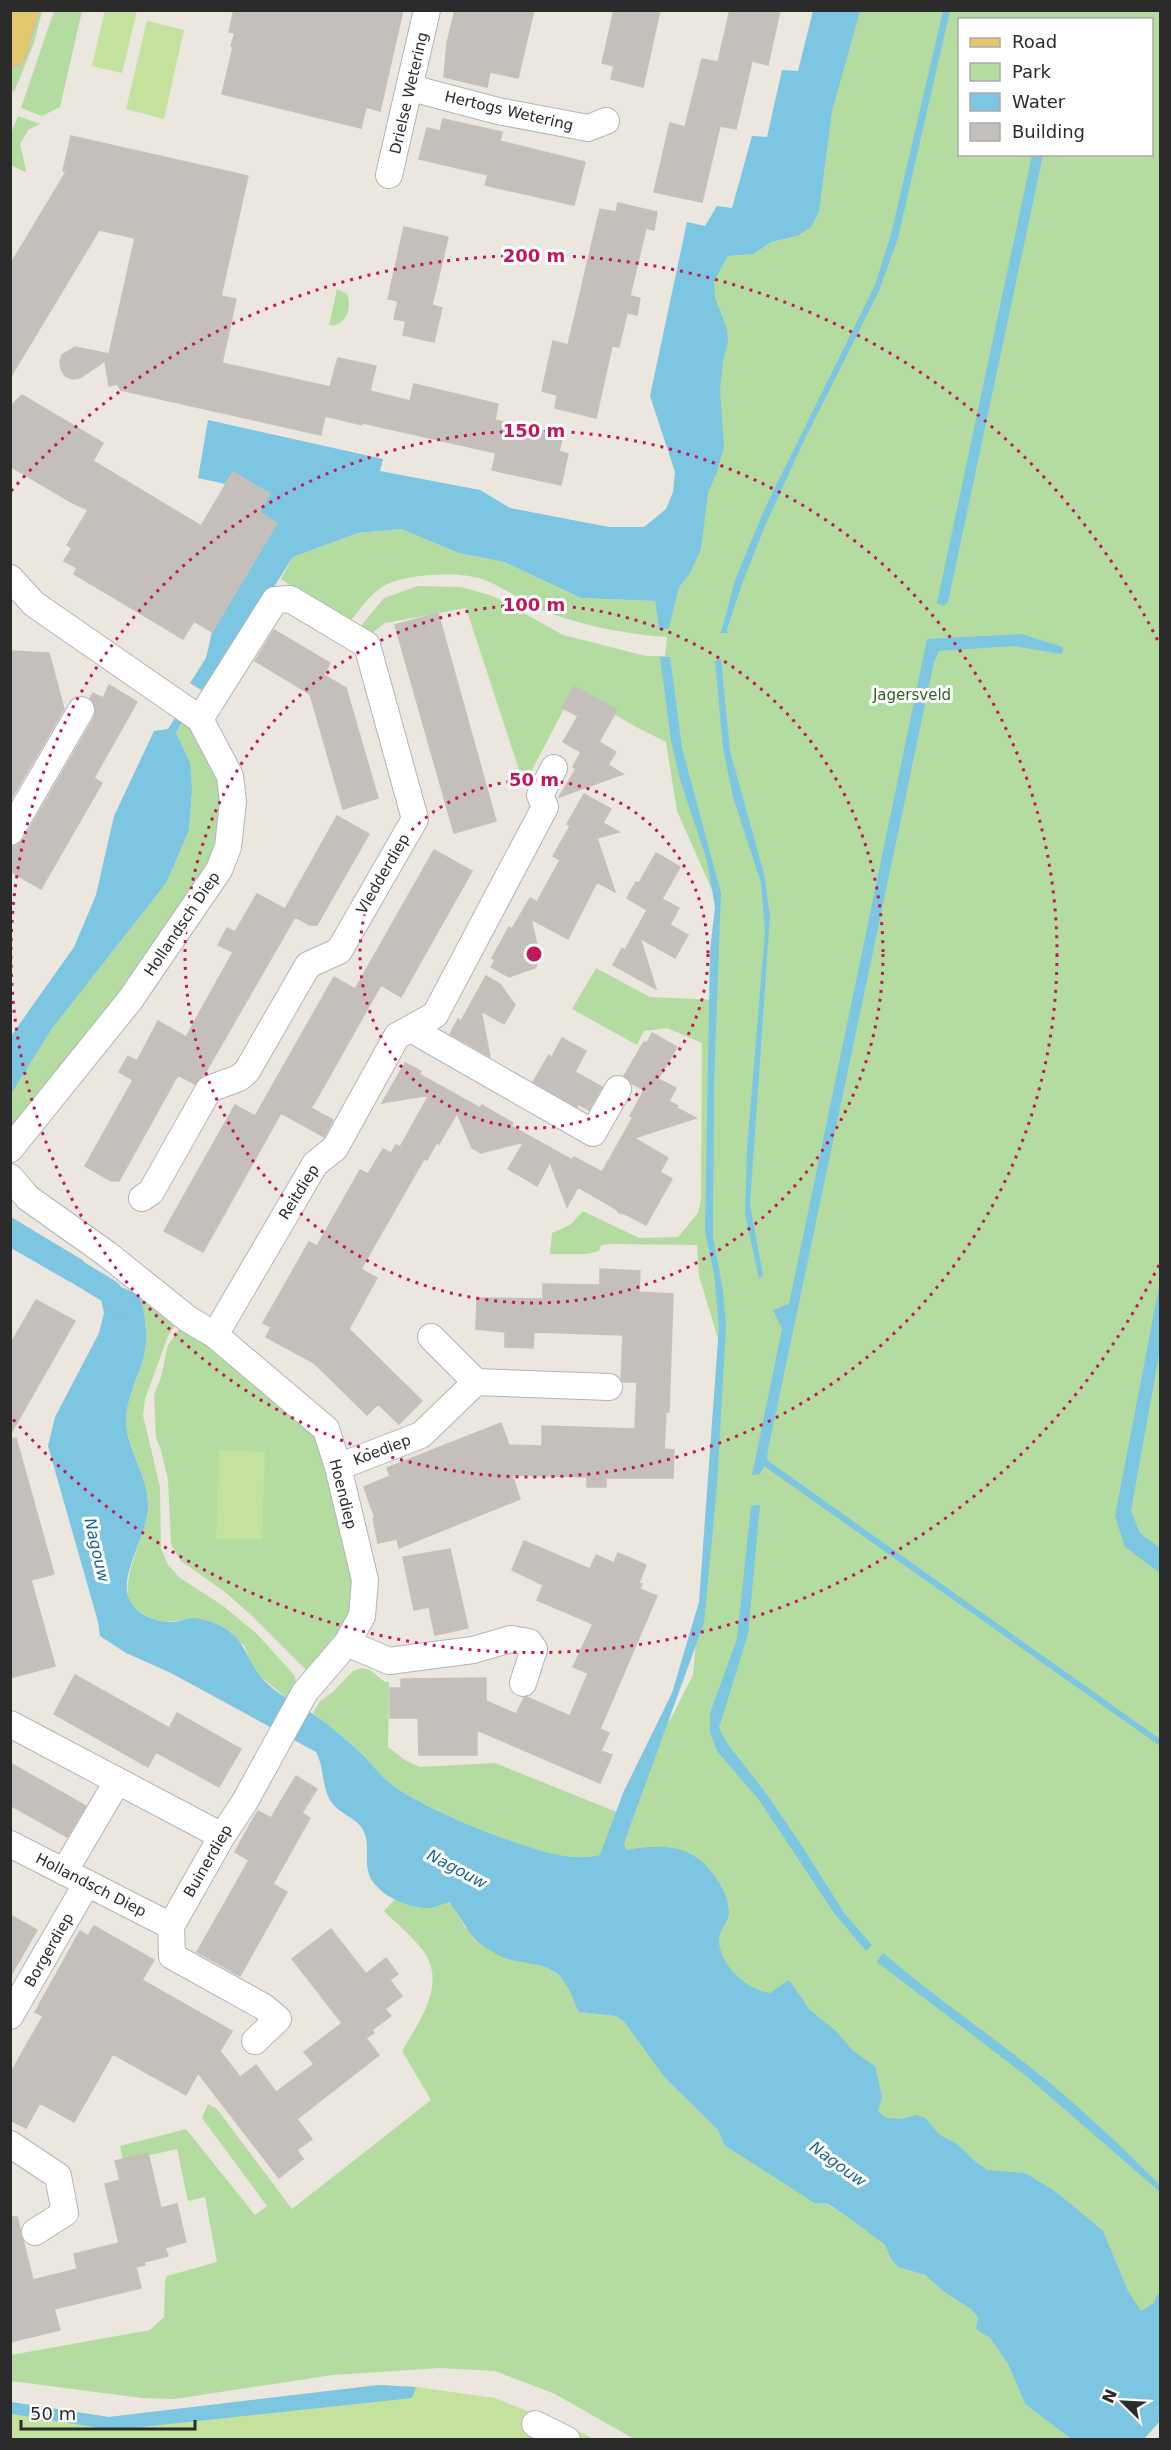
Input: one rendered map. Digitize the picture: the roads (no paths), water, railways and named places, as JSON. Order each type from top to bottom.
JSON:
[{"type":"main road","points":[[10,50],[22,10]]},
{"type":"street","name":"Drielse Wetering","points":[[390,175],[427,10]]},
{"type":"street","name":"Hertogs Wetering","points":[[411,88],[498,111],[588,128],[606,121]]},
{"type":"street","name":"Hollandsch Diep","points":[[10,578],[34,604],[200,718],[230,776],[234,802],[228,847],[219,870],[130,1000],[10,1149]]},
{"type":"street","name":"Vledderdiep","points":[[142,1198],[151,1192],[209,1089],[239,1078],[247,1071],[308,965],[339,951],[415,819],[367,645],[290,598],[275,600],[200,718]]},
{"type":"street","points":[[10,832],[81,710]]},
{"type":"street","name":"Reitdiep","points":[[215,1335],[315,1164],[335,1148],[398,1036],[435,1015],[545,807],[540,795],[554,768]]},
{"type":"street","points":[[411,1029],[593,1133],[618,1089]]},
{"type":"street","name":"Hoendiep","points":[[10,1177],[28,1198],[124,1267],[188,1319],[215,1335],[326,1429],[338,1467],[365,1580],[362,1616],[347,1643]]},
{"type":"street","points":[[431,1337],[476,1382],[609,1387]]},
{"type":"street","name":"Koediep","points":[[338,1467],[421,1435],[476,1382]]},
{"type":"street","points":[[347,1643],[389,1661],[473,1650],[511,1639],[520,1639],[529,1642],[534,1649],[523,1683]]},
{"type":"street","name":"Buinerdiep","points":[[171,1926],[222,1836],[244,1803],[305,1692],[347,1643]]},
{"type":"street","points":[[10,1724],[117,1782],[143,1792],[222,1836]]},
{"type":"street","points":[[64,1872],[117,1782]]},
{"type":"street","name":"Hollandsch Diep","points":[[10,1844],[171,1926]]},
{"type":"street","name":"Borgerdiep","points":[[10,2016],[87,1883]]},
{"type":"street","points":[[171,1926],[172,1956],[264,2007],[278,2019],[255,2041]]},
{"type":"street","points":[[10,2144],[58,2176],[65,2213],[35,2232]]},
{"type":"street","points":[[535,2424],[567,2439]]},
{"type":"water","points":[[813,11],[860,11],[832,111],[819,211],[811,227],[797,236],[771,242],[754,254],[728,256],[714,281],[715,298],[727,329],[728,342],[720,389],[724,447],[708,493],[701,549],[689,575],[679,587],[669,628],[659,630],[655,601],[581,598],[504,562],[459,553],[401,529],[358,533],[293,557],[206,693],[190,683],[206,658],[212,632],[277,523],[259,512],[270,494],[233,472],[225,484],[198,478],[208,420],[383,459],[380,471],[480,490],[510,508],[609,527],[644,527],[666,509],[673,492],[675,472],[650,396],[687,222],[705,226],[717,206],[732,208],[752,136],[767,137],[782,70],[798,71]]},
{"type":"water","points":[[943,11],[950,11],[898,238],[879,291],[801,447],[765,526],[742,584],[727,629],[728,633],[721,633],[735,580],[765,508],[875,285],[891,234]]},
{"type":"water","points":[[1032,156],[1043,156],[948,602],[943,606],[937,603]]},
{"type":"water","points":[[1021,634],[1063,647],[1062,654],[1013,646],[939,651],[934,662],[767,1460],[1160,1739],[1160,1746],[764,1466],[760,1474],[752,1475],[782,1329],[773,1310],[789,1304],[927,639]]},
{"type":"water","points":[[660,657],[670,657],[682,748],[721,893],[714,1084],[713,1237],[723,1291],[726,1326],[717,1486],[704,1623],[624,1843],[626,1850],[651,1847],[674,1848],[695,1856],[704,1864],[719,1883],[727,1900],[729,1915],[720,1933],[719,1941],[720,1950],[729,1967],[752,1987],[770,1993],[789,1980],[810,2010],[837,2032],[853,2051],[875,2066],[882,2097],[878,2111],[886,2118],[901,2119],[916,2115],[925,2118],[940,2135],[957,2144],[987,2170],[1025,2173],[1055,2191],[1103,2231],[1128,2291],[1141,2311],[1154,2303],[1157,2295],[1160,2294],[1160,2439],[1071,2439],[1025,2404],[1008,2364],[990,2338],[976,2329],[978,2318],[971,2309],[944,2292],[925,2275],[898,2267],[891,2259],[885,2245],[828,2204],[814,2203],[724,2145],[718,2130],[665,2078],[625,2023],[616,2016],[579,2012],[560,1976],[547,1968],[507,1959],[485,1947],[472,1935],[449,1902],[430,1908],[419,1907],[400,1902],[376,1886],[368,1871],[363,1830],[357,1822],[332,1803],[326,1791],[316,1752],[171,1673],[126,1653],[100,1636],[48,1446],[55,1417],[99,1333],[104,1313],[101,1299],[88,1288],[102,1273],[119,1286],[139,1295],[145,1321],[144,1357],[126,1416],[128,1434],[148,1498],[146,1520],[128,1576],[128,1596],[135,1608],[145,1616],[165,1622],[194,1618],[223,1627],[240,1643],[257,1672],[268,1684],[323,1721],[360,1752],[386,1780],[423,1803],[478,1829],[534,1849],[577,1857],[600,1855],[623,1793],[672,1693],[699,1602],[719,1326],[714,1274],[705,1232],[710,950],[715,907],[707,861],[680,779],[671,741]]},
{"type":"water","points":[[721,659],[730,751],[764,874],[770,916],[750,1205],[763,1275],[759,1279],[745,1214],[747,1149],[765,931],[761,883],[733,797],[723,748],[715,661]]},
{"type":"water","points":[[175,718],[182,723],[176,733],[190,763],[192,792],[189,830],[167,882],[51,1030],[11,1094],[11,1036],[74,947],[96,895],[114,816],[154,731],[168,729]]},
{"type":"water","points":[[11,1217],[84,1261],[70,1282],[11,1248]]},
{"type":"water","points":[[1160,1281],[1160,1349],[1131,1511],[1140,1533],[1160,1548],[1160,1573],[1125,1547],[1115,1516]]},
{"type":"water","points":[[760,1505],[748,1634],[719,1728],[727,1743],[768,1796],[804,1849],[844,1913],[872,1945],[866,1951],[834,1913],[759,1800],[717,1751],[710,1732],[710,1713],[737,1639],[751,1506]]},
{"type":"water","points":[[883,1953],[1067,2098],[1160,2185],[1160,2192],[1025,2075],[877,1962]]},
{"type":"water","points":[[379,2385],[416,2387],[412,2398],[113,2430],[11,2414],[11,2402],[109,2417]]},
{"type":"waterway","name":"Nagouw","points":[[10,1231],[110,1292],[118,1303]]},
{"type":"park label","name":"Jagersveld","points":[[912,695]]}]
